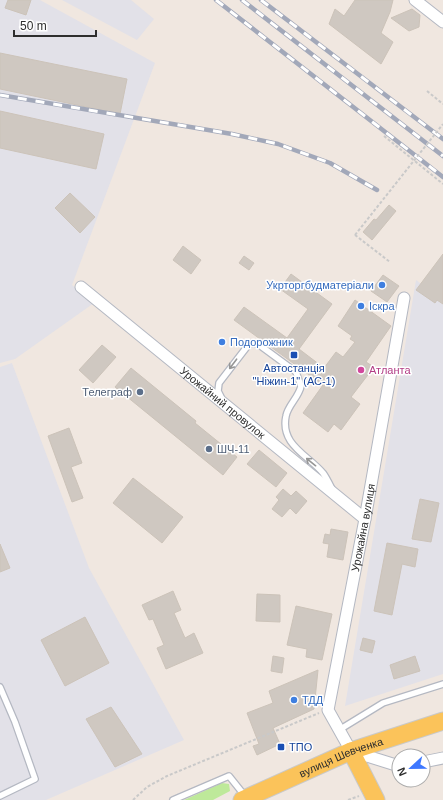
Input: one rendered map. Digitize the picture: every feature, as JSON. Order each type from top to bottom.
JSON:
[{"type":"main road","name":"вулиця Шевченка","points":[[244,799],[351,751],[443,721]]},
{"type":"main road","points":[[351,751],[376,800]]},
{"type":"street","points":[[415,0],[443,22]]},
{"type":"street","name":"Урожайний провулок","points":[[82,287],[365,519]]},
{"type":"street","name":"Урожайна вулиця","points":[[328,710],[365,519],[404,298]]},
{"type":"street","points":[[328,710],[351,751],[391,764]]},
{"type":"street","points":[[431,760],[443,758]]},
{"type":"lane","points":[[227,406],[218,391],[219,383],[251,343],[258,344],[296,372],[301,386],[285,417],[288,436],[294,446],[323,473],[333,493]]},
{"type":"lane","points":[[339,730],[383,703],[443,684]]},
{"type":"lane","points":[[0,687],[15,722],[35,779],[0,796]]},
{"type":"lane","points":[[173,800],[229,776],[244,799]]},
{"type":"path","points":[[427,91],[443,104]]},
{"type":"path","points":[[390,262],[355,234],[443,124]]},
{"type":"path","points":[[384,136],[443,184]]},
{"type":"path","points":[[133,800],[147,787],[167,776],[328,710]]},
{"type":"shaded area","points":[[0,0],[40,0],[155,63],[72,285],[94,303],[15,359],[0,363]]},
{"type":"shaded area","points":[[62,0],[131,0],[154,19],[137,40]]},
{"type":"shaded area","points":[[416,280],[443,300],[443,674],[345,706]]},
{"type":"shaded area","points":[[12,363],[89,568],[184,740],[46,800],[0,800],[0,367]]},
{"type":"green space","points":[[222,783],[229,784],[230,791],[213,800],[184,800]]},
{"type":"building","points":[[8,0],[31,0],[26,15],[5,8]]},
{"type":"building","points":[[355,0],[393,0],[390,12],[381,33],[393,42],[381,64],[329,24],[335,9],[344,16]]},
{"type":"building","points":[[412,9],[420,15],[419,27],[409,31],[391,18]]},
{"type":"building","points":[[0,53],[127,79],[120,114],[0,89]]},
{"type":"building","points":[[0,111],[104,134],[96,169],[0,148]]},
{"type":"building","points":[[70,193],[95,217],[80,233],[55,208]]},
{"type":"building","points":[[389,205],[396,211],[372,240],[363,232]]},
{"type":"building","points":[[183,246],[201,260],[191,274],[173,260]]},
{"type":"building","points":[[443,254],[443,304],[437,300],[435,303],[416,290]]},
{"type":"building","points":[[244,256],[254,263],[249,270],[239,263]]},
{"type":"building","name":"Автостанція \"Ніжин-1\" (АС-1)","points":[[291,274],[332,304],[299,349],[324,368],[336,352],[343,357],[355,342],[350,339],[352,336],[338,326],[355,300],[391,326],[366,362],[374,367],[351,397],[360,404],[341,430],[334,424],[328,432],[303,413],[323,385],[234,320],[244,307],[287,338],[308,309],[280,289]]},
{"type":"building","points":[[383,275],[399,286],[387,302],[371,291]]},
{"type":"building","points":[[102,345],[116,357],[93,383],[79,370]]},
{"type":"building","points":[[131,368],[196,421],[195,423],[237,457],[223,475],[115,387]]},
{"type":"building","points":[[69,428],[82,463],[71,467],[83,498],[72,502],[48,436]]},
{"type":"building","points":[[259,450],[287,473],[276,487],[247,464]]},
{"type":"building","points":[[133,478],[183,517],[162,543],[113,503]]},
{"type":"building","points":[[283,489],[291,496],[296,491],[307,501],[296,514],[290,508],[282,517],[272,509],[279,500],[276,497]]},
{"type":"building","points":[[420,499],[439,503],[431,542],[412,539]]},
{"type":"building","points":[[331,529],[348,532],[343,560],[327,557],[329,544],[323,543],[325,534],[330,535]]},
{"type":"building","points":[[387,543],[418,549],[415,567],[402,564],[392,615],[374,611]]},
{"type":"building","points":[[0,544],[10,568],[0,572]]},
{"type":"building","points":[[173,591],[181,610],[174,613],[185,638],[194,633],[203,653],[166,669],[157,648],[164,645],[153,619],[149,620],[142,605]]},
{"type":"building","points":[[257,594],[280,595],[280,622],[256,621]]},
{"type":"building","points":[[296,606],[332,614],[322,660],[306,657],[307,649],[287,645]]},
{"type":"building","points":[[85,617],[109,663],[65,686],[41,640]]},
{"type":"building","points":[[363,638],[375,641],[372,653],[360,650]]},
{"type":"building","points":[[273,656],[284,658],[282,673],[271,671]]},
{"type":"building","points":[[415,656],[420,671],[394,679],[390,665]]},
{"type":"building","points":[[318,670],[314,709],[273,728],[280,744],[257,755],[253,746],[259,744],[247,713],[273,703],[269,691]]},
{"type":"building","points":[[111,707],[142,754],[115,767],[86,719]]},
{"type":"railway","points":[[216,0],[443,177]]},
{"type":"railway","points":[[242,0],[443,156]]},
{"type":"railway","points":[[261,0],[443,139]]},
{"type":"railway","points":[[0,95],[232,134],[278,144],[330,163],[377,190]]},
{"type":"place","name":"Укрторгбудматеріали","points":[[382,285]]},
{"type":"place","name":"Іскра","points":[[361,306]]},
{"type":"place","name":"Подорожник","points":[[222,342]]},
{"type":"place","name":"Автостанція \"Ніжин-1\" (АС-1)","points":[[294,355]]},
{"type":"place","name":"Атланта","points":[[361,370]]},
{"type":"place","name":"Телеграф","points":[[140,392]]},
{"type":"place","name":"ШЧ-11","points":[[209,449]]},
{"type":"place","name":"ТДД","points":[[294,700]]},
{"type":"place","name":"ТПО","points":[[281,747]]}]
